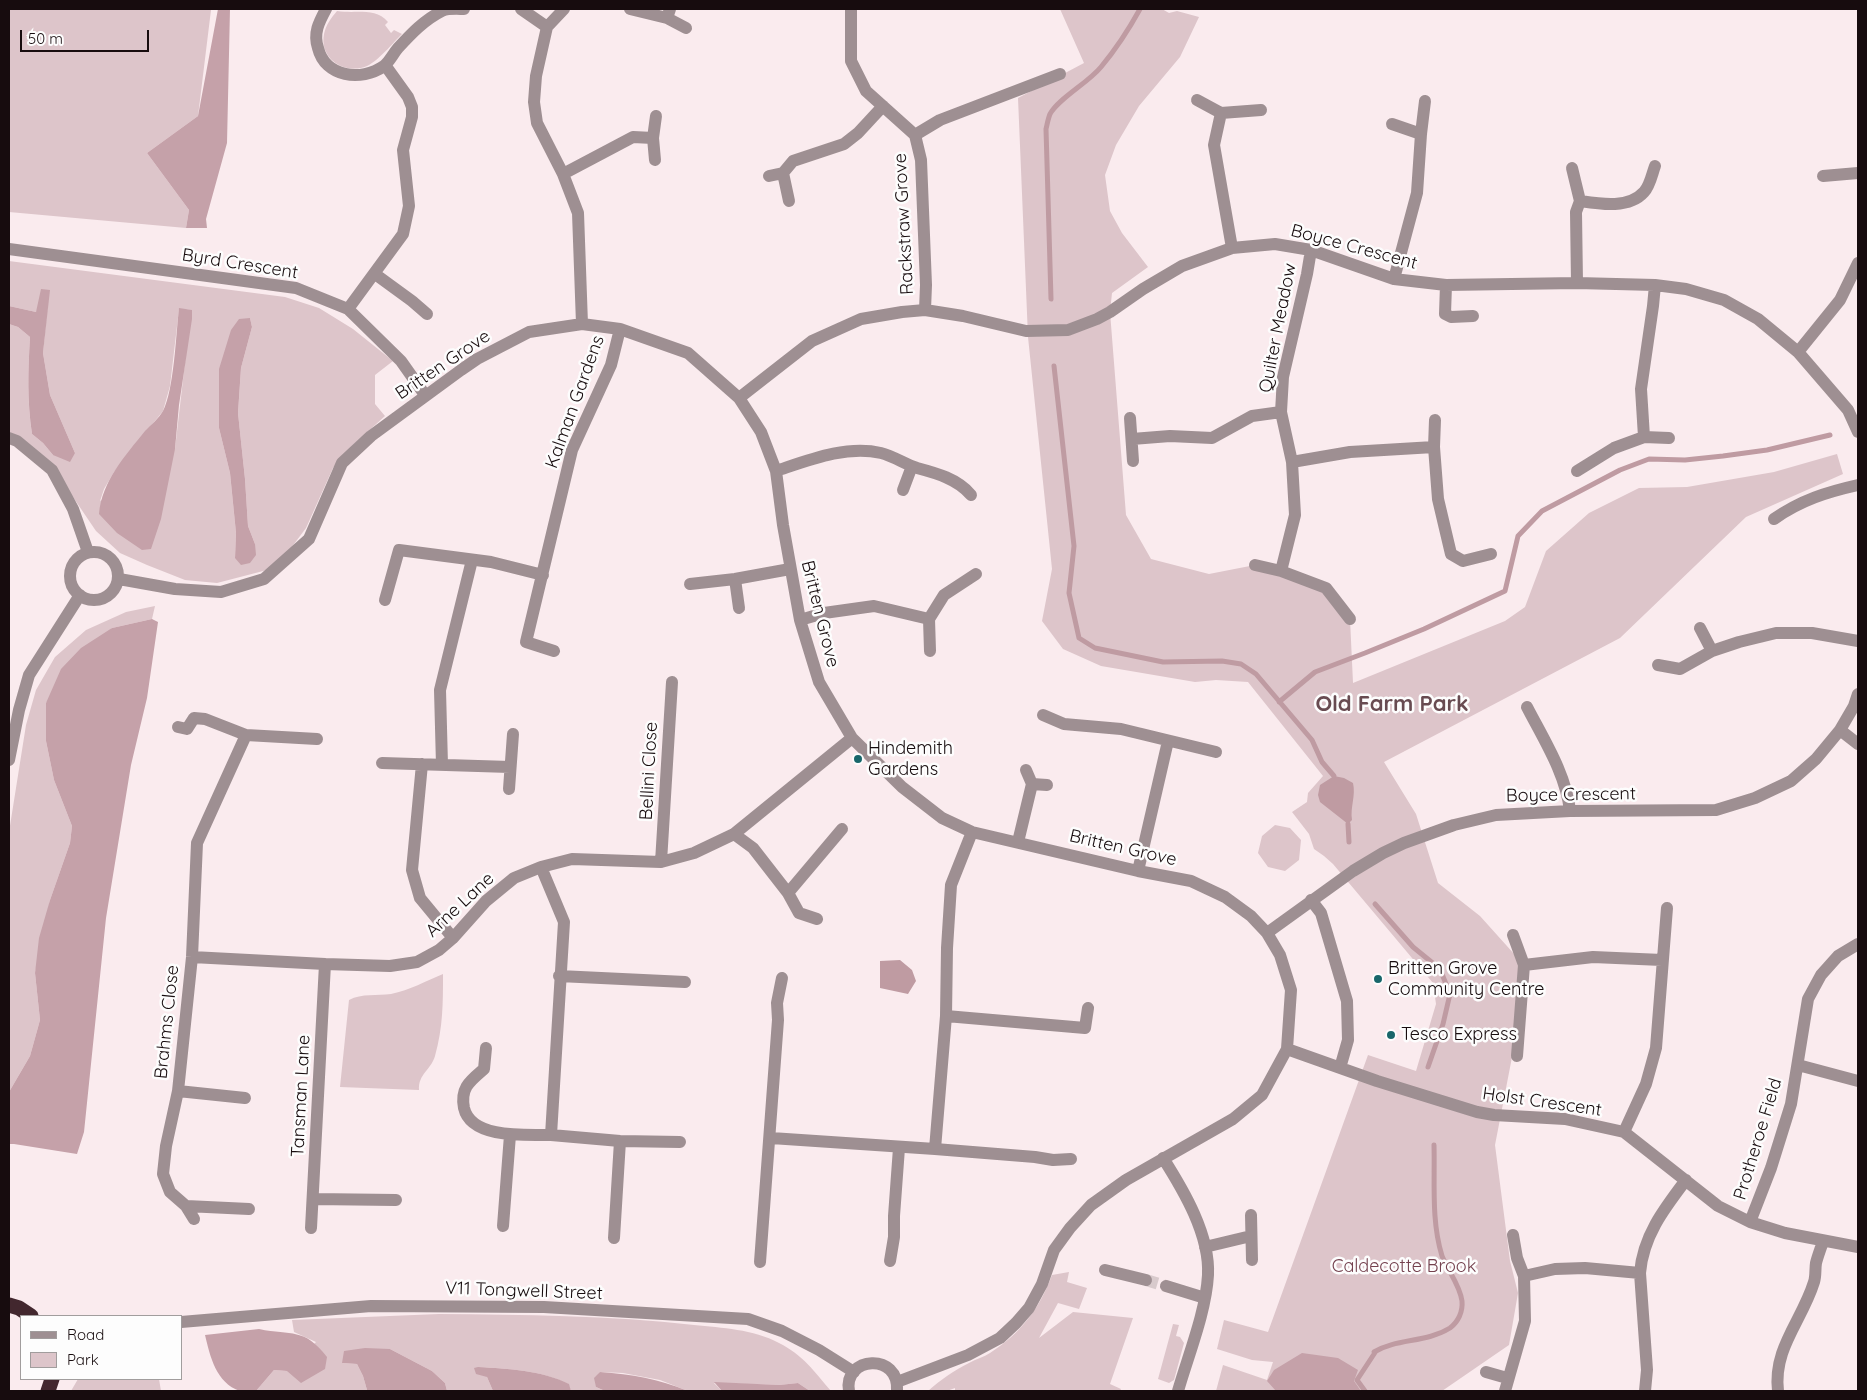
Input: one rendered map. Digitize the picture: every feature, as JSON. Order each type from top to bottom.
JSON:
[{"type":"highway","points":[[9,1305],[19,1308],[30,1315]]},
{"type":"street","points":[[326,9],[318,25],[315,39],[319,53],[331,69],[352,76],[376,70],[385,65],[414,30],[443,10],[464,9]]},
{"type":"street","points":[[521,9],[546,27]]},
{"type":"street","points":[[564,9],[546,27],[536,76],[534,102],[537,123],[563,174],[578,213],[582,324]]},
{"type":"street","points":[[630,9],[668,13],[686,28]]},
{"type":"street","name":"Rackstraw Grove","points":[[851,9],[851,60],[866,91],[915,135],[921,160],[926,285],[925,310]]},
{"type":"street","points":[[348,309],[403,234],[409,206],[403,150],[412,117],[412,107],[408,97],[385,65]]},
{"type":"street","name":"Rackstraw Grove","points":[[915,135],[940,120],[992,98],[1060,74]]},
{"type":"street","points":[[1197,100],[1222,113],[1261,110]]},
{"type":"street","points":[[1394,279],[1416,193],[1425,101]]},
{"type":"street","points":[[769,176],[783,173],[794,161],[844,144],[882,106]]},
{"type":"street","points":[[1222,113],[1214,145],[1232,248]]},
{"type":"street","points":[[656,116],[653,138],[656,160]]},
{"type":"street","points":[[1392,124],[1421,134]]},
{"type":"street","points":[[563,174],[633,137],[653,138]]},
{"type":"street","points":[[1580,202],[1609,205],[1635,199],[1645,191],[1655,166]]},
{"type":"street","points":[[1572,168],[1580,202],[1576,212],[1577,283]]},
{"type":"street","points":[[783,173],[789,201]]},
{"type":"street","points":[[1823,176],[1858,173]]},
{"type":"street","name":"Boyce Crescent","points":[[739,398],[812,342],[861,319],[925,310],[1026,330],[1068,330],[1110,312],[1143,289],[1182,266],[1232,248],[1275,244],[1311,250],[1394,279],[1446,285],[1577,283],[1655,285],[1686,289],[1724,300],[1758,319],[1798,352],[1853,407],[1858,432]]},
{"type":"street","name":"Byrd Crescent","points":[[9,249],[296,288],[348,309],[401,361],[425,396]]},
{"type":"street","name":"Quilter Meadow","points":[[1281,571],[1295,516],[1292,462],[1281,412],[1283,377],[1311,250]]},
{"type":"street","points":[[1798,352],[1840,300],[1858,263]]},
{"type":"street","points":[[375,274],[427,314]]},
{"type":"street","points":[[1446,285],[1445,314],[1451,317],[1473,316]]},
{"type":"street","points":[[1644,437],[1641,389],[1654,306],[1655,285]]},
{"type":"street","name":"Britten Grove","points":[[118,579],[175,589],[221,592],[264,579],[309,539],[342,463],[371,436],[477,359],[529,332],[582,324],[620,329],[688,353],[739,398],[761,432],[776,471],[790,570],[800,620],[819,682],[852,738],[902,787],[942,818],[972,832],[1138,871],[1191,881],[1225,897],[1252,916],[1267,933],[1280,955],[1291,990],[1287,1049],[1262,1094],[1233,1119],[1126,1180],[1091,1205],[1070,1228],[1054,1250],[1042,1284],[1029,1308],[1000,1338],[968,1356],[897,1386]]},
{"type":"street","name":"Kalman Gardens","points":[[554,650],[526,642],[572,450],[611,365],[620,329]]},
{"type":"street","name":"Quilter Meadow","points":[[1132,439],[1170,436],[1212,438],[1252,416],[1281,412]]},
{"type":"street","points":[[1130,418],[1133,461]]},
{"type":"street","points":[[1435,420],[1434,447],[1438,499],[1451,554],[1464,561],[1491,554]]},
{"type":"street","points":[[1578,471],[1614,448],[1644,437],[1669,438]]},
{"type":"street","points":[[9,438],[17,441],[52,470],[73,509],[88,552]]},
{"type":"street","points":[[1292,462],[1350,452],[1434,447]]},
{"type":"street","points":[[776,471],[801,462],[852,450],[882,453],[964,486],[971,495]]},
{"type":"street","points":[[903,490],[912,466]]},
{"type":"street","points":[[1774,519],[1793,506],[1832,491],[1858,485]]},
{"type":"street","points":[[384,600],[399,550],[491,562],[543,575]]},
{"type":"street","points":[[88,552],[104,553],[116,564],[117,586],[107,597],[93,600],[80,595],[74,590],[70,575],[75,561],[88,552]]},
{"type":"street","points":[[442,765],[440,690],[472,560]]},
{"type":"street","points":[[1255,565],[1281,571],[1326,588],[1350,619]]},
{"type":"street","points":[[690,584],[790,570]]},
{"type":"street","points":[[930,651],[929,619],[944,595],[976,574]]},
{"type":"street","points":[[735,579],[739,608]]},
{"type":"street","points":[[9,760],[19,710],[29,675],[80,595]]},
{"type":"street","points":[[800,620],[824,612],[874,606],[929,619]]},
{"type":"street","points":[[1700,628],[1712,651]]},
{"type":"street","points":[[1658,665],[1680,670],[1712,651],[1776,633],[1812,633],[1858,641]]},
{"type":"street","name":"Bellini Close","points":[[661,862],[672,682]]},
{"type":"street","name":"Boyce Crescent","points":[[1267,933],[1353,871],[1383,853],[1404,843],[1454,825],[1496,815],[1570,811],[1716,810],[1755,798],[1791,780],[1816,759],[1840,730],[1854,706],[1858,694]]},
{"type":"street","points":[[1527,706],[1555,763],[1568,795],[1570,811]]},
{"type":"street","points":[[1043,715],[1064,724],[1121,729],[1216,752]]},
{"type":"street","points":[[178,727],[187,729],[194,718],[205,719],[246,735],[317,740]]},
{"type":"street","points":[[1840,730],[1858,744]]},
{"type":"street","points":[[509,788],[513,734]]},
{"type":"street","points":[[192,957],[197,843],[246,735]]},
{"type":"street","name":"Arne Lane","points":[[192,957],[390,966],[417,962],[439,950],[453,938],[486,902],[514,878],[541,867],[572,859],[661,862],[694,853],[734,834],[852,738]]},
{"type":"street","points":[[1138,871],[1168,741]]},
{"type":"street","points":[[382,763],[510,768]]},
{"type":"street","points":[[422,764],[412,870],[420,898],[453,938]]},
{"type":"street","points":[[1018,842],[1032,784],[1026,770]]},
{"type":"street","points":[[1032,784],[1047,785]]},
{"type":"street","points":[[788,893],[842,829]]},
{"type":"street","points":[[935,1149],[946,1016],[947,948],[951,885],[972,832]]},
{"type":"street","points":[[734,834],[753,848],[788,893],[799,913],[817,919]]},
{"type":"street","points":[[541,867],[564,922],[551,1135]]},
{"type":"street","points":[[1311,900],[1321,913],[1347,1001],[1348,1040],[1340,1068]]},
{"type":"street","points":[[1624,1132],[1646,1084],[1656,1048],[1667,908]]},
{"type":"street","points":[[1513,935],[1524,965],[1517,1056]]},
{"type":"street","name":"Protheroe Field","points":[[1750,1222],[1771,1168],[1791,1104],[1808,999],[1821,975],[1838,956],[1858,944]]},
{"type":"street","name":"Brahms Close","points":[[192,957],[178,1091],[166,1146],[163,1174],[170,1192],[186,1206],[194,1220]]},
{"type":"street","points":[[1524,965],[1593,957],[1662,960]]},
{"type":"street","name":"Tansman Lane","points":[[311,1228],[325,964]]},
{"type":"street","points":[[560,976],[685,982]]},
{"type":"street","points":[[760,1262],[771,1138],[778,1020],[777,1003],[782,978]]},
{"type":"street","points":[[946,1016],[1085,1028],[1088,1008]]},
{"type":"street","points":[[486,1048],[484,1069],[467,1084],[463,1100],[466,1116],[479,1127],[510,1135],[551,1135],[620,1141],[680,1142]]},
{"type":"street","name":"Holst Crescent","points":[[1287,1049],[1478,1112],[1494,1115],[1565,1119],[1624,1132],[1718,1206],[1750,1222],[1785,1233],[1858,1247]]},
{"type":"street","name":"Protheroe Field","points":[[1798,1065],[1858,1080]]},
{"type":"street","name":"Brahms Close","points":[[178,1091],[245,1098]]},
{"type":"street","points":[[503,1226],[510,1135]]},
{"type":"street","points":[[771,1138],[1035,1156],[1053,1160],[1071,1159]]},
{"type":"street","points":[[614,1238],[620,1141]]},
{"type":"street","points":[[890,1261],[894,1237],[899,1148]]},
{"type":"street","points":[[1163,1158],[1185,1193],[1205,1247],[1208,1274],[1205,1298],[1178,1391]]},
{"type":"street","points":[[1645,1391],[1647,1370],[1640,1273],[1641,1261],[1647,1240],[1659,1216],[1686,1180]]},
{"type":"street","points":[[313,1199],[396,1200]]},
{"type":"street","points":[[186,1206],[249,1209]]},
{"type":"street","points":[[1251,1215],[1252,1260]]},
{"type":"street","points":[[1505,1391],[1524,1321],[1524,1276],[1517,1258],[1513,1235]]},
{"type":"street","points":[[1205,1247],[1251,1236]]},
{"type":"street","points":[[1778,1391],[1779,1358],[1815,1281],[1816,1261],[1823,1241]]},
{"type":"street","points":[[1524,1276],[1555,1269],[1578,1268],[1640,1273]]},
{"type":"street","points":[[1105,1270],[1146,1280]]},
{"type":"street","points":[[1166,1286],[1205,1298]]},
{"type":"street","name":"V11 Tongwell Street","points":[[182,1322],[370,1306],[544,1307],[748,1319],[782,1331],[819,1350],[854,1372]]},
{"type":"street","points":[[850,1391],[850,1379],[854,1372],[867,1363],[882,1364],[894,1374],[897,1386]]},
{"type":"street","points":[[1486,1372],[1507,1378]]},
{"type":"green space","points":[[9,9],[211,10],[198,116],[147,153],[189,210],[186,228],[9,212]]},
{"type":"green space","name":"Caldecotte Brook","points":[[1060,9],[1162,9],[1169,13],[1177,11],[1199,17],[1180,57],[1139,106],[1116,145],[1105,175],[1110,211],[1122,233],[1148,267],[1112,293],[1110,312],[1126,515],[1151,559],[1209,574],[1255,565],[1326,588],[1350,619],[1353,683],[1505,621],[1525,607],[1546,551],[1589,513],[1639,488],[1687,487],[1774,472],[1837,454],[1843,474],[1746,517],[1620,638],[1384,762],[1416,814],[1438,883],[1480,916],[1524,965],[1513,1052],[1495,1145],[1510,1261],[1518,1293],[1509,1345],[1442,1391],[1216,1391],[1223,1365],[1267,1380],[1273,1362],[1252,1360],[1217,1349],[1224,1320],[1268,1332],[1368,1055],[1416,1071],[1436,1004],[1433,983],[1333,864],[1314,849],[1309,834],[1292,812],[1307,802],[1308,793],[1323,776],[1248,682],[1216,680],[1195,682],[1101,666],[1063,649],[1042,621],[1052,569],[1028,337],[1018,98],[1084,63]]},
{"type":"green space","points":[[337,11],[377,14],[388,22],[385,25],[391,33],[394,30],[402,34],[371,64],[359,68],[343,67],[330,58],[324,43],[326,28]]},
{"type":"green space","points":[[9,261],[285,297],[319,308],[353,329],[393,361],[375,375],[375,404],[385,416],[353,445],[333,468],[306,528],[288,552],[267,570],[217,583],[185,580],[120,553],[96,531],[58,475],[9,437],[9,324],[18,327],[30,337],[28,386],[32,434],[53,455],[75,453],[50,395],[43,353],[49,291],[36,312],[9,306]],"holes":[[[179,309],[191,310],[175,449],[100,501],[104,489],[114,472],[163,411],[170,386]],[[250,318],[252,327],[241,368],[238,413],[248,526],[255,544],[235,558],[236,533],[230,473],[219,428]]]},
{"type":"green space","points":[[155,606],[152,619],[112,628],[46,703],[46,741],[54,780],[72,826],[70,843],[50,900],[35,973],[40,1020],[30,1056],[9,1092],[9,832],[26,725],[36,690],[55,657],[86,630],[126,612]]},
{"type":"green space","points":[[1275,825],[1290,828],[1301,840],[1299,860],[1285,871],[1268,867],[1258,853],[1262,836]]},
{"type":"green space","points":[[443,974],[442,1015],[438,1045],[433,1061],[421,1080],[419,1090],[340,1087],[349,1000],[364,996],[391,994],[411,988]]},
{"type":"green space","points":[[1069,1272],[1067,1282],[1087,1288],[1079,1309],[1058,1303],[1039,1338],[1073,1312],[1133,1318],[1110,1384],[1121,1389],[1120,1391],[955,1391],[955,1388],[947,1391],[928,1391],[953,1372],[1001,1346],[1028,1319],[1052,1275]]},
{"type":"green space","points":[[439,1314],[630,1319],[748,1332],[769,1338],[795,1353],[808,1364],[831,1391],[810,1391],[798,1383],[779,1385],[714,1383],[722,1391],[688,1391],[660,1380],[623,1373],[600,1372],[596,1387],[605,1391],[571,1391],[568,1384],[536,1373],[478,1367],[487,1377],[493,1391],[447,1391],[445,1383],[432,1371],[390,1349],[342,1363],[357,1364],[369,1391],[256,1391],[274,1370],[287,1371],[316,1342],[294,1332],[292,1320]]},
{"type":"green space","points":[[1173,1324],[1179,1325],[1176,1336],[1180,1337],[1184,1343],[1174,1380],[1169,1383],[1158,1379]]},
{"type":"green space","points":[[77,1380],[159,1380],[161,1391],[71,1391]]},
{"type":"shaded area","points":[[218,9],[230,9],[227,143],[206,219],[207,228],[186,228],[189,210],[147,153],[198,116]]},
{"type":"shaded area","points":[[41,289],[50,290],[43,353],[50,395],[75,453],[70,462],[53,455],[32,434],[28,386],[30,337],[18,327],[9,324],[9,306],[36,312]]},
{"type":"shaded area","points":[[179,308],[192,310],[192,319],[179,405],[175,449],[161,519],[151,549],[142,550],[117,533],[99,514],[105,491],[116,470],[145,431],[161,414],[167,402],[176,346]]},
{"type":"shaded area","points":[[250,318],[252,327],[241,368],[238,413],[248,526],[255,544],[256,555],[250,563],[241,565],[235,558],[236,533],[230,473],[219,428],[219,369],[231,330],[239,319]]},
{"type":"shaded area","points":[[152,619],[158,622],[147,698],[131,765],[106,918],[84,1132],[77,1154],[9,1144],[9,1092],[30,1056],[40,1020],[35,973],[39,938],[70,843],[72,826],[54,780],[46,741],[46,703],[61,669],[81,648],[112,628]]},
{"type":"shaded area","points":[[1334,776],[1344,778],[1353,783],[1352,820],[1348,824],[1320,802],[1318,795],[1320,785]]},
{"type":"shaded area","points":[[900,960],[912,970],[916,981],[908,994],[880,988],[880,961]]},
{"type":"shaded area","points":[[259,1329],[297,1334],[311,1341],[327,1357],[325,1369],[301,1383],[287,1371],[274,1370],[256,1391],[242,1392],[232,1387],[225,1382],[215,1368],[205,1335]]},
{"type":"shaded area","points":[[365,1348],[390,1349],[432,1371],[445,1383],[447,1391],[367,1390],[357,1364],[342,1363],[344,1351]]},
{"type":"shaded area","points":[[1302,1353],[1338,1358],[1358,1370],[1354,1381],[1361,1391],[1276,1391],[1267,1381],[1274,1370]]},
{"type":"shaded area","points":[[474,1368],[536,1373],[569,1384],[571,1391],[493,1391],[487,1377],[476,1374]]},
{"type":"shaded area","points":[[600,1372],[645,1378],[688,1391],[605,1391],[596,1387],[594,1378]]},
{"type":"shaded area","points":[[714,1382],[779,1385],[798,1383],[810,1391],[722,1391]]},
{"type":"waterway","points":[[1051,299],[1046,129],[1050,114],[1060,102],[1101,67],[1122,39],[1140,9]]},
{"type":"waterway","points":[[1054,366],[1074,546],[1069,593],[1079,638],[1095,648],[1163,662],[1222,661],[1241,664],[1256,674],[1312,740],[1322,762],[1334,776]]},
{"type":"waterway","points":[[1279,702],[1315,672],[1424,629],[1505,591],[1518,536],[1542,511],[1620,470],[1649,459],[1685,460],[1723,456],[1767,450],[1830,435]]},
{"type":"waterway","points":[[1348,824],[1349,842]]},
{"type":"waterway","points":[[1375,904],[1413,947],[1440,969],[1450,994],[1443,1024],[1428,1067]]},
{"type":"waterway","points":[[1365,1391],[1357,1380],[1376,1351],[1374,1352],[1383,1348],[1392,1344],[1441,1333],[1453,1326],[1461,1313],[1461,1295],[1442,1256],[1436,1229],[1434,1145]]},
{"type":"tunnel","points":[[1146,1280],[1166,1286]]},
{"type":"place","name":"Hindemith Gardens","points":[[858,759]]},
{"type":"place","name":"Britten Grove Community Centre","points":[[1378,979]]},
{"type":"place","name":"Tesco Express","points":[[1391,1035]]},
{"type":"district","name":"Old Farm Park","points":[[1392,704]]}]
